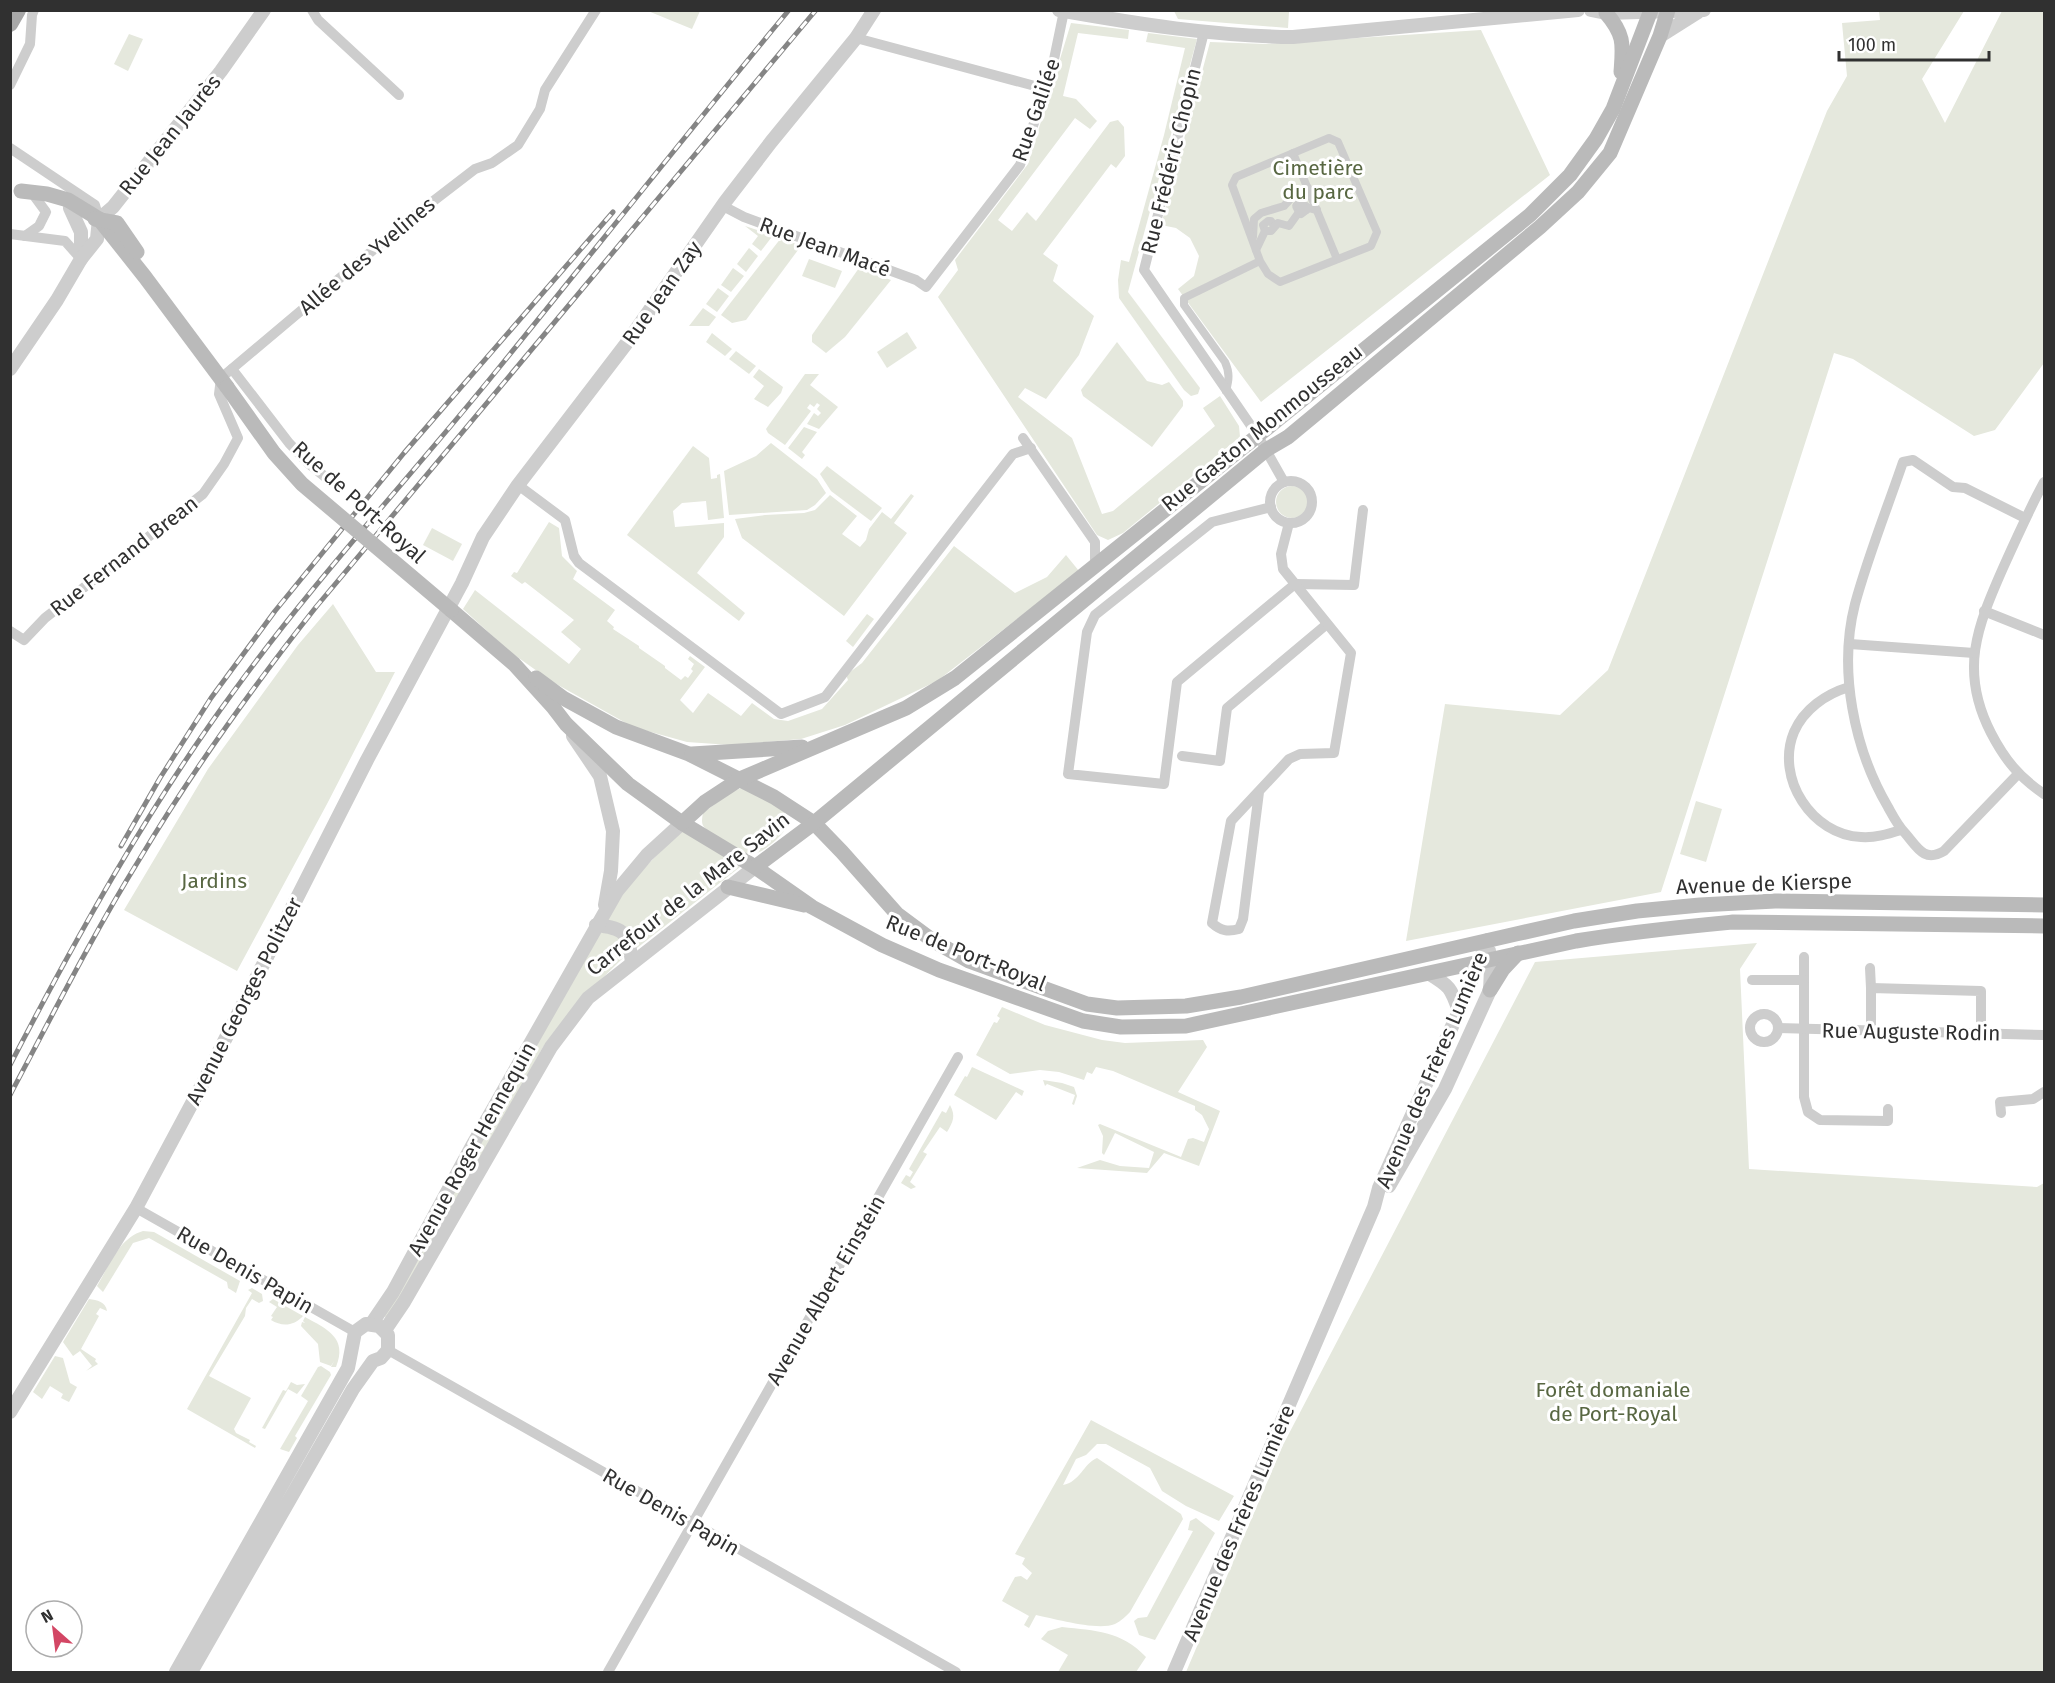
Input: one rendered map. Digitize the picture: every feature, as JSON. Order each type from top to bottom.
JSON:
[{"type":"main road","points":[[10,24],[18,10]]},
{"type":"main road","points":[[1635,96],[1630,89],[1660,11]]},
{"type":"main road","name":"Rue Gaston Monmousseau","points":[[814,823],[1266,450],[1288,437],[1532,234],[1578,192],[1610,153],[1660,36],[1660,11]]},
{"type":"main road","name":"Rue Gaston Monmousseau","points":[[813,747],[906,708],[955,678],[1530,215],[1570,175],[1596,139],[1660,11]]},
{"type":"main road","points":[[1606,13],[1623,40],[1620,87]]},
{"type":"main road","name":"Rue de Port-Royal","points":[[22,191],[47,194],[68,200],[99,219]]},
{"type":"main road","name":"Rue de Port-Royal","points":[[22,191],[70,208],[87,218],[117,223],[178,310],[201,350],[226,378],[274,453],[302,484],[513,664],[566,724],[628,784],[682,823],[755,867],[812,907],[882,945],[939,970],[1083,1021],[1121,1027],[1186,1026],[1485,961]]},
{"type":"main road","name":"Rue de Port-Royal","points":[[513,664],[563,698],[616,727],[689,754],[774,797],[814,823],[897,914],[932,940],[969,961],[1087,1004],[1118,1008],[1186,1006],[1241,997],[1488,940]]},
{"type":"main road","points":[[689,754],[813,747]]},
{"type":"main road","name":"Carrefour de la Mare Savin","points":[[682,823],[705,802],[740,779],[813,747]]},
{"type":"main road","name":"Carrefour de la Mare Savin","points":[[755,867],[814,823]]},
{"type":"main road","points":[[728,887],[812,907]]},
{"type":"main road","name":"Avenue de Kierspe","points":[[1488,940],[1574,921],[1700,904],[1786,901],[2044,905]]},
{"type":"main road","name":"Avenue de Kierspe","points":[[1485,961],[1622,933],[1733,922],[2044,926]]},
{"type":"main road","points":[[1490,990],[1503,969],[1518,954]]},
{"type":"street","points":[[10,85],[30,44],[34,10]]},
{"type":"street","name":"Rue Jean Jaurès","points":[[10,369],[57,300],[81,259],[97,239],[99,219],[113,207],[221,71],[264,10]]},
{"type":"street","points":[[312,10],[318,20],[399,95]]},
{"type":"street","name":"Allée des Yvelines","points":[[226,378],[410,219],[475,169],[492,163],[518,145],[540,109],[545,90],[596,10]]},
{"type":"street","name":"Rue Jean Zay","points":[[462,582],[483,537],[518,485],[626,344],[723,206],[771,142],[856,38],[874,10]]},
{"type":"street","points":[[1062,11],[1204,32],[1246,36],[1293,36],[1578,10]]},
{"type":"street","points":[[1591,10],[1606,13],[1702,11]]},
{"type":"street","name":"Rue Galilée","points":[[926,287],[1020,165],[1046,89],[1062,11]]},
{"type":"street","points":[[1660,36],[1702,11]]},
{"type":"street","name":"Rue Frédéric Chopin","points":[[1204,32],[1144,270],[1258,436],[1284,482]]},
{"type":"street","points":[[856,38],[1046,89]]},
{"type":"street","points":[[1329,138],[1338,142],[1377,232],[1371,246],[1280,282],[1268,274],[1260,261],[1232,185],[1236,177],[1293,153],[1329,138]]},
{"type":"street","points":[[10,148],[95,205],[99,219]]},
{"type":"street","points":[[1293,153],[1337,259]]},
{"type":"street","points":[[1252,240],[1254,219],[1261,213],[1284,206],[1293,196],[1308,188]]},
{"type":"street","points":[[22,191],[45,212],[39,226],[25,236]]},
{"type":"street","name":"Rue Jean Macé","points":[[723,206],[744,218],[916,280],[926,287]]},
{"type":"street","points":[[70,208],[81,232],[81,259]]},
{"type":"street","points":[[1256,250],[1265,231],[1263,225],[1268,221],[1278,225],[1286,216],[1317,210]]},
{"type":"street","points":[[10,234],[65,241],[81,259]]},
{"type":"street","points":[[1226,391],[1229,380],[1225,362],[1183,301],[1184,298],[1260,261]]},
{"type":"street","points":[[226,378],[308,463],[329,480]]},
{"type":"street","name":"Rue Fernand Brean","points":[[10,631],[24,640],[45,618],[203,495],[238,438],[219,394],[226,378]]},
{"type":"street","points":[[1023,438],[1095,542],[1095,567]]},
{"type":"street","points":[[518,485],[565,520],[574,556],[579,563],[781,714],[825,698],[1013,454],[1031,448]]},
{"type":"street","points":[[2018,774],[1944,851],[1929,857],[1922,853],[1902,830],[1876,788],[1865,762],[1849,687],[1850,644],[1855,606],[1903,462],[1913,460],[1953,487],[1965,488],[2025,518]]},
{"type":"street","points":[[1291,480],[1304,485],[1312,497],[1313,504],[1307,516],[1296,523],[1277,518],[1271,507],[1271,495],[1278,485],[1284,482],[1291,480]]},
{"type":"street","points":[[2044,482],[2025,518],[1984,611],[1974,653],[1977,697],[1983,718],[1998,746],[2018,774],[2044,794]]},
{"type":"street","points":[[1271,507],[1212,522],[1095,615],[1087,632],[1068,774],[1164,784],[1178,682],[1295,584],[1354,585],[1363,510]]},
{"type":"street","points":[[1260,792],[1243,919],[1239,929],[1231,931],[1219,929],[1212,923],[1231,821],[1289,759],[1300,754],[1334,753],[1351,653],[1283,569],[1281,554],[1289,523]]},
{"type":"street","points":[[1095,542],[1118,549]]},
{"type":"street","name":"Avenue Georges Politzer","points":[[10,1412],[136,1208],[205,1079],[367,760],[462,582]]},
{"type":"street","points":[[1984,611],[2044,634]]},
{"type":"street","points":[[1182,756],[1220,761],[1227,708],[1327,624]]},
{"type":"street","points":[[1850,644],[1974,653]]},
{"type":"street","points":[[1849,687],[1834,692],[1817,703],[1805,714],[1794,733],[1790,769],[1794,788],[1805,806],[1820,823],[1839,832],[1859,837],[1880,836],[1902,830]]},
{"type":"street","points":[[566,724],[600,776],[612,831],[611,871],[600,919],[615,927],[629,939],[632,962]]},
{"type":"street","name":"Carrefour de la Mare Savin","points":[[570,973],[617,891],[647,855],[682,823]]},
{"type":"street","name":"Carrefour de la Mare Savin","points":[[588,998],[755,867]]},
{"type":"street","name":"Avenue des Frères Lumière","points":[[1374,1207],[1386,1191],[1445,1089],[1490,990],[1485,961],[1488,940]]},
{"type":"street","points":[[1804,957],[1802,1030],[1804,1097],[1808,1112],[1820,1119],[1888,1121],[1888,1109]]},
{"type":"street","name":"Avenue des Frères Lumière","points":[[1174,1672],[1374,1207],[1379,1188],[1459,1011],[1485,961]]},
{"type":"street","points":[[1870,968],[1871,1032]]},
{"type":"street","name":"Avenue Roger Hennequin","points":[[379,1327],[393,1292],[570,973]]},
{"type":"street","points":[[1428,973],[1446,984],[1459,1011]]},
{"type":"street","points":[[1752,980],[1804,980]]},
{"type":"street","points":[[1871,988],[1981,991],[1981,1034]]},
{"type":"street","name":"Avenue Roger Hennequin","points":[[353,1338],[359,1327],[379,1327],[404,1302],[551,1047],[588,998]]},
{"type":"street","name":"Rue Auguste Rodin","points":[[1778,1028],[2044,1035]]},
{"type":"street","name":"Avenue Albert Einstein","points":[[608,1672],[958,1057]]},
{"type":"street","points":[[2001,1113],[2000,1102],[2033,1099],[2044,1092]]},
{"type":"street","name":"Rue Denis Papin","points":[[136,1208],[353,1338]]},
{"type":"street","points":[[191,1672],[352,1389],[373,1361],[381,1358],[388,1350],[389,1341],[379,1327]]},
{"type":"street","points":[[353,1338],[356,1354],[373,1361]]},
{"type":"street","points":[[176,1672],[348,1368],[353,1338]]},
{"type":"street","name":"Rue Denis Papin","points":[[388,1350],[956,1672]]},
{"type":"green space","points":[[648,11],[700,11],[692,29]]},
{"type":"green space","points":[[1174,11],[1289,12],[1288,28],[1178,19]]},
{"type":"green space","points":[[1879,11],[1964,11],[1922,79],[1945,123],[2002,11],[2044,11],[2044,363],[1995,430],[1974,436],[1853,359],[1834,353],[1661,892],[1406,941],[1445,704],[1560,715],[1608,670],[1827,111],[1847,76],[1842,23],[1880,20]]},
{"type":"green space","points":[[1071,23],[1129,30],[1128,39],[1078,33],[1063,96],[1076,99],[1097,121],[1090,129],[1075,118],[998,220],[1012,231],[1027,212],[1036,221],[1110,122],[1118,120],[1124,127],[1125,156],[1116,168],[1111,164],[1043,254],[1058,265],[1053,281],[1094,316],[1079,355],[1046,399],[1025,388],[1018,397],[1072,438],[1102,514],[1113,511],[1215,426],[1203,408],[1220,396],[1239,426],[1240,437],[1123,533],[1108,540],[1097,535],[938,297],[958,270],[955,260],[1028,164]]},
{"type":"green space","name":"Cimetière du parc","points":[[1481,30],[1550,175],[1261,402],[1178,289],[1194,276],[1199,256],[1190,238],[1176,228],[1161,225],[1210,42],[1266,44]]},
{"type":"green space","points":[[1148,33],[1197,39],[1128,292],[1200,388],[1198,394],[1191,396],[1184,390],[1119,298],[1118,280],[1121,260],[1129,262],[1185,48],[1146,42]]},
{"type":"green space","points":[[129,34],[143,39],[128,71],[114,64]]},
{"type":"green space","points":[[745,226],[769,234],[771,238],[761,251],[752,244],[758,236]]},
{"type":"green space","points":[[781,238],[801,246],[746,320],[732,323],[721,315]]},
{"type":"green space","points":[[749,248],[758,256],[746,272],[737,264]]},
{"type":"green space","points":[[809,259],[842,271],[835,288],[802,276]]},
{"type":"green space","points":[[733,268],[744,276],[731,292],[721,285]]},
{"type":"green space","points":[[859,268],[891,280],[845,337],[826,353],[812,342],[812,335]]},
{"type":"green space","points":[[718,288],[729,296],[717,312],[706,304]]},
{"type":"green space","points":[[703,308],[716,317],[709,326],[689,326]]},
{"type":"green space","points":[[907,332],[917,348],[887,368],[877,352]]},
{"type":"green space","points":[[712,333],[732,349],[725,356],[706,342]]},
{"type":"green space","points":[[1117,342],[1147,381],[1162,385],[1169,382],[1183,401],[1183,406],[1152,447],[1083,396],[1081,390]]},
{"type":"green space","points":[[736,351],[756,366],[749,374],[729,359]]},
{"type":"green space","points":[[759,369],[783,387],[781,393],[768,407],[754,399],[764,386],[753,377]]},
{"type":"green space","points":[[805,374],[819,374],[810,385],[838,407],[819,429],[807,424],[814,413],[818,416],[821,413],[817,409],[820,405],[817,403],[814,407],[810,404],[807,408],[811,411],[785,445],[766,429]]},
{"type":"green space","points":[[804,427],[817,432],[802,452],[805,455],[802,459],[788,448]]},
{"type":"green space","points":[[771,443],[817,479],[826,493],[807,510],[729,515],[724,471],[756,456]]},
{"type":"green space","points":[[693,446],[709,458],[711,479],[717,478],[720,474],[724,518],[708,520],[706,501],[682,503],[673,511],[675,527],[724,523],[724,537],[697,573],[745,613],[739,621],[627,535]]},
{"type":"green space","points":[[827,466],[882,508],[871,521],[831,491],[820,474]]},
{"type":"green space","points":[[1292,486],[1304,490],[1308,502],[1304,514],[1292,518],[1280,514],[1276,502],[1280,490]]},
{"type":"green space","points":[[911,494],[914,496],[894,523],[907,533],[844,616],[742,538],[735,519],[804,513],[815,510],[830,495],[857,516],[842,534],[860,547],[866,540],[869,529],[882,512],[891,519]]},
{"type":"green space","points":[[549,522],[559,528],[562,556],[577,571],[573,579],[615,610],[607,621],[614,627],[613,629],[639,646],[681,680],[685,676],[688,678],[693,671],[691,669],[694,664],[688,659],[690,656],[705,667],[680,700],[693,713],[708,693],[741,716],[752,703],[774,719],[788,721],[822,709],[848,680],[846,675],[862,663],[954,546],[1015,593],[1047,577],[1066,555],[1079,571],[937,681],[845,725],[801,739],[730,745],[687,742],[633,727],[551,681],[509,651],[463,609],[475,590],[569,664],[581,649],[561,632],[574,620],[525,582],[522,584],[511,576],[514,572],[517,573]]},
{"type":"green space","points":[[432,528],[462,544],[453,561],[423,545]]},
{"type":"green space","name":"Jardins","points":[[333,604],[376,672],[395,672],[237,971],[124,910],[208,769],[298,645]]},
{"type":"green space","points":[[867,614],[874,619],[853,647],[846,641]]},
{"type":"green space","points":[[741,788],[768,800],[781,809],[790,820],[776,840],[753,854],[742,852],[720,840],[707,831],[702,822],[703,813],[730,793]]},
{"type":"green space","points":[[1696,801],[1722,809],[1706,862],[1680,854]]},
{"type":"green space","points":[[682,829],[740,867],[637,948],[605,921],[631,882]]},
{"type":"green space","points":[[604,932],[622,937],[627,951],[622,959],[581,999],[543,1047],[390,1319],[385,1317],[382,1312],[596,935]]},
{"type":"green space","name":"Forêt domaniale de Port-Royal","points":[[1757,943],[1740,969],[1749,1169],[2037,1187],[2044,1183],[2044,1672],[1186,1672],[1283,1445],[1535,962]]},
{"type":"green space","points":[[1002,1007],[1045,1025],[1102,1040],[1125,1043],[1203,1040],[1207,1047],[1178,1092],[1220,1111],[1199,1166],[1164,1153],[1147,1173],[1077,1168],[1100,1160],[1120,1166],[1149,1168],[1154,1152],[1115,1133],[1104,1155],[1102,1153],[1103,1136],[1098,1125],[1100,1124],[1181,1157],[1188,1139],[1193,1138],[1204,1142],[1209,1129],[1202,1115],[1195,1110],[1195,1106],[1113,1071],[1096,1067],[1092,1074],[1087,1072],[1084,1080],[1059,1072],[1040,1070],[1010,1074],[976,1055],[994,1022],[997,1023],[1000,1018],[997,1016]]},
{"type":"green space","points":[[972,1067],[1024,1091],[1022,1096],[1016,1092],[996,1120],[954,1095]]},
{"type":"green space","points":[[1043,1080],[1074,1087],[1077,1096],[1074,1105],[1072,1104],[1075,1095],[1047,1084],[1045,1086]]},
{"type":"green space","points":[[950,1105],[953,1116],[951,1125],[947,1132],[940,1127],[923,1152],[927,1154],[910,1182],[916,1187],[911,1189],[901,1183],[906,1175],[910,1177],[913,1172],[909,1169],[942,1111],[946,1113]]},
{"type":"green space","points":[[143,1231],[154,1232],[240,1281],[236,1293],[228,1288],[227,1282],[149,1238],[133,1243],[103,1292],[97,1286],[121,1246]]},
{"type":"green space","points":[[252,1288],[262,1294],[263,1301],[259,1303],[252,1299],[246,1308],[245,1316],[209,1376],[251,1398],[234,1429],[236,1433],[250,1440],[249,1442],[256,1446],[255,1448],[187,1409],[252,1293],[248,1290]]},
{"type":"green space","points":[[89,1299],[103,1304],[107,1311],[100,1308],[96,1314],[99,1316],[81,1349],[96,1359],[98,1364],[86,1371],[92,1366],[80,1351],[73,1356],[63,1342]]},
{"type":"green space","points":[[273,1299],[303,1316],[296,1322],[288,1324],[279,1324],[271,1320],[277,1307],[269,1302]]},
{"type":"green space","points":[[305,1317],[328,1330],[337,1342],[339,1357],[336,1367],[331,1367],[334,1361],[331,1366],[320,1362],[318,1344],[301,1326],[302,1322],[305,1323],[303,1321]]},
{"type":"green space","points":[[55,1356],[63,1358],[70,1383],[77,1387],[69,1402],[61,1398],[63,1394],[50,1386],[42,1399],[33,1392]]},
{"type":"green space","points":[[321,1366],[331,1375],[295,1436],[297,1438],[289,1452],[280,1449],[308,1401],[301,1396],[318,1367]]},
{"type":"green space","points":[[291,1382],[297,1385],[305,1384],[297,1394],[288,1389],[265,1429],[262,1428],[283,1390],[286,1391]]},
{"type":"green space","points":[[1091,1420],[1234,1496],[1219,1521],[1186,1506],[1162,1491],[1150,1468],[1106,1444],[1097,1444],[1086,1455],[1076,1459],[1063,1485],[1078,1477],[1088,1464],[1097,1458],[1181,1514],[1183,1519],[1130,1612],[1115,1624],[1098,1626],[1076,1624],[1036,1615],[1029,1628],[1024,1625],[1029,1616],[1002,1601],[1015,1577],[1021,1576],[1027,1580],[1032,1573],[1022,1564],[1025,1558],[1015,1554]]},
{"type":"green space","points":[[1196,1518],[1215,1533],[1155,1640],[1139,1635],[1134,1621],[1147,1617],[1193,1531],[1188,1530],[1190,1521]]},
{"type":"green space","points":[[1062,1627],[1107,1633],[1127,1641],[1146,1657],[1136,1672],[1058,1672],[1068,1655],[1041,1639],[1048,1631]]},
{"type":"railway","points":[[10,1065],[61,969],[143,827],[202,735],[234,691],[295,611],[457,419],[789,10]]},
{"type":"railway","points":[[10,1095],[89,947],[159,827],[223,730],[269,668],[316,607],[816,10]]},
{"type":"railway","points":[[121,846],[160,778],[211,698],[275,611],[404,453],[613,212]]}]
